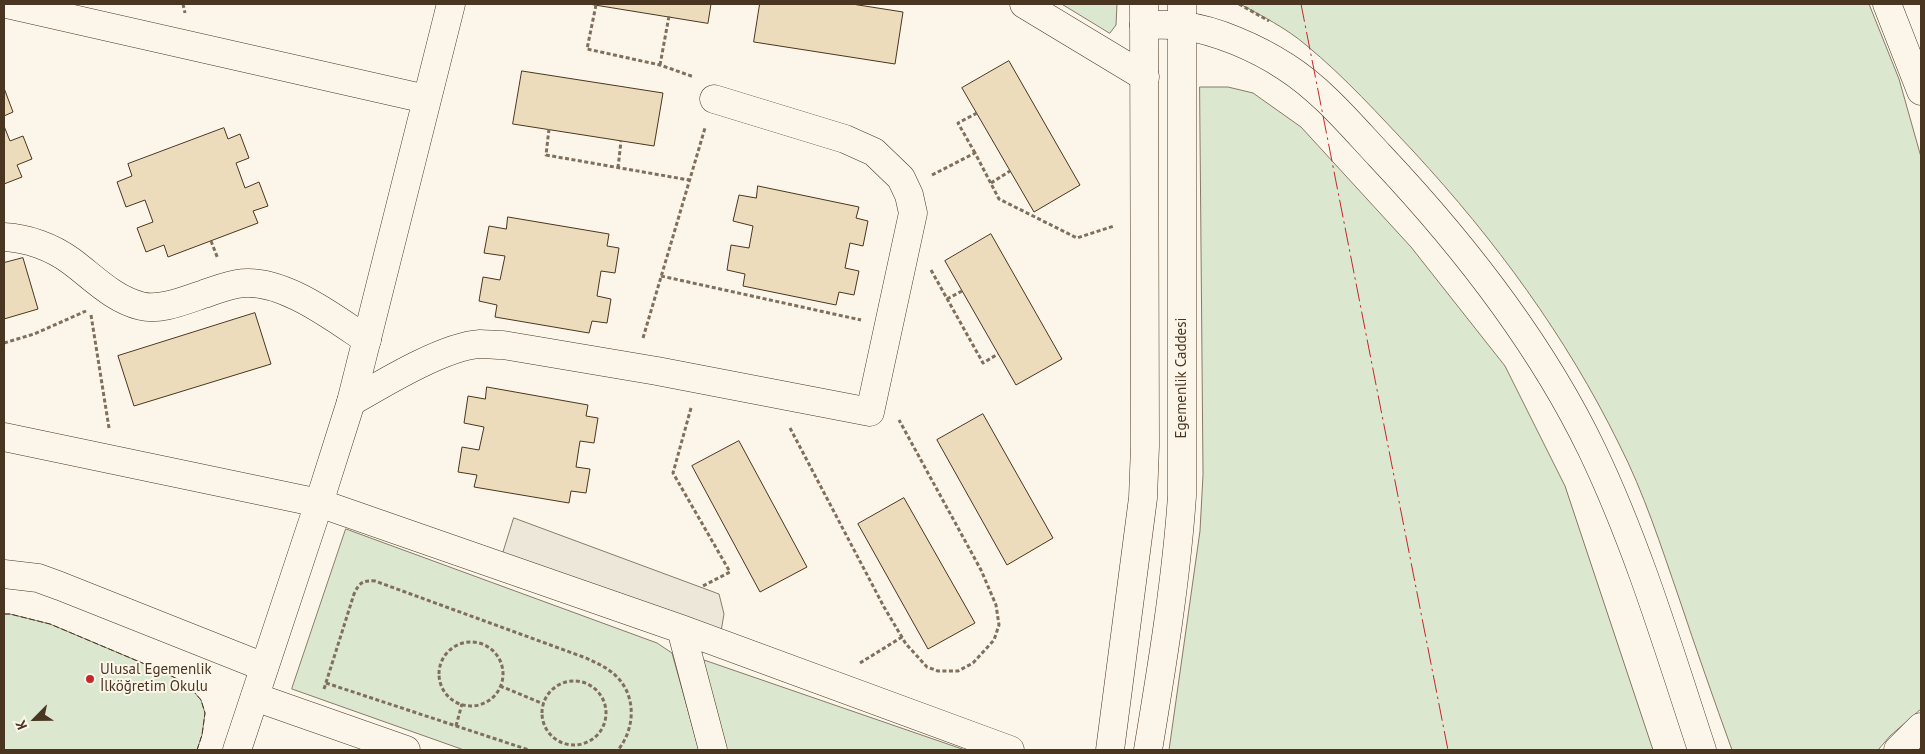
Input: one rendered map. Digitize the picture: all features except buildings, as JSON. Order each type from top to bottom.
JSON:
[{"type":"street","points":[[7,4],[426,99]]},
{"type":"street","points":[[237,750],[351,402],[451,4]]},
{"type":"street","points":[[1024,4],[1145,77]]},
{"type":"street","points":[[1887,4],[1921,91]]},
{"type":"street","points":[[1110,750],[1143,498],[1145,446],[1144,14],[1182,15],[1218,35],[1257,51],[1285,66],[1311,85],[1342,115],[1430,209],[1475,266],[1543,363],[1576,420],[1606,482],[1634,551],[1702,750]]},
{"type":"street","name":"Egemenlik Caddesi","points":[[1148,750],[1166,644],[1179,541],[1182,496],[1182,15]]},
{"type":"street","points":[[351,402],[389,380],[436,357],[459,348],[479,344],[503,345],[634,367],[870,412],[913,213],[902,178],[874,152],[828,134],[714,99]]},
{"type":"street","points":[[4,237],[26,240],[53,250],[71,260],[115,295],[143,307],[158,307],[176,303],[238,283],[256,284],[282,290],[310,303],[367,340]]},
{"type":"street","points":[[4,437],[319,503],[681,629],[1010,750]]},
{"type":"street","points":[[4,574],[38,578],[264,666]]},
{"type":"street","points":[[681,629],[713,750]]},
{"type":"street","points":[[255,697],[406,750]]},
{"type":"street","points":[[1898,750],[1921,727]]},
{"type":"path","points":[[596,5],[587,49],[660,65],[718,86],[634,367]]},
{"type":"path","points":[[660,65],[669,16]]},
{"type":"path","points":[[977,113],[958,123],[1000,199],[1077,238],[1119,224]]},
{"type":"path","points":[[549,129],[546,155],[689,180]]},
{"type":"path","points":[[618,168],[621,141]]},
{"type":"path","points":[[906,188],[975,154]]},
{"type":"path","points":[[991,183],[1010,172]]},
{"type":"path","points":[[909,230],[983,363],[998,354]]},
{"type":"path","points":[[660,276],[888,326]]},
{"type":"path","points":[[947,299],[962,291]]},
{"type":"path","points":[[4,343],[34,334],[90,308],[115,460]]},
{"type":"path","points":[[699,379],[673,473],[730,572],[701,587]]},
{"type":"path","points":[[772,393],[902,638],[917,658],[927,667],[947,672],[958,670],[973,663],[994,640],[999,626],[996,605],[981,570],[877,380]]},
{"type":"path","points":[[529,750],[326,683],[358,584],[367,580],[375,581],[604,666],[625,687],[631,702],[632,718],[629,731],[618,750]]},
{"type":"path","points":[[827,683],[902,638]]},
{"type":"path","points":[[477,642],[495,652],[500,661],[503,672],[500,686],[490,699],[480,704],[469,706],[462,704],[450,697],[443,688],[439,668],[449,651],[457,644],[477,642]]},
{"type":"path","points":[[580,682],[598,692],[606,711],[605,722],[600,732],[582,744],[562,743],[552,737],[546,728],[542,719],[544,704],[552,690],[560,684],[580,682]]},
{"type":"path","points":[[500,686],[544,704]]},
{"type":"path","points":[[456,726],[462,704]]},
{"type":"green space","points":[[1062,4],[1117,4],[1116,25],[1110,33]]},
{"type":"green space","points":[[1240,4],[1869,4],[1899,79],[1921,157],[1921,709],[1890,736],[1878,750],[1732,750],[1659,539],[1636,481],[1598,404],[1552,327],[1527,290],[1473,220],[1444,185],[1375,110],[1320,57],[1298,39]]},
{"type":"green space","points":[[1200,87],[1228,87],[1253,93],[1301,127],[1411,247],[1505,366],[1565,486],[1653,750],[1169,750],[1200,531],[1203,475]]},
{"type":"green space","points":[[346,529],[657,643],[672,653],[699,750],[464,750],[292,689]]},
{"type":"green space","name":"Ulusal Egemenlik İlköğretim Okulu","points":[[4,614],[50,624],[166,673],[188,685],[201,700],[205,713],[202,735],[197,750],[4,750]]},
{"type":"green space","points":[[701,659],[965,750],[727,750]]},
{"type":"shaded area","points":[[514,518],[719,594],[724,614],[719,643],[499,566]]},
{"type":"fence","points":[[4,614],[50,624],[166,673],[188,685],[201,700],[205,713],[202,735],[197,750]]},
{"type":"power","points":[[1301,4],[1448,750]]},
{"type":"place","name":"Ulusal Egemenlik İlköğretim Okulu","points":[[90,679]]}]
